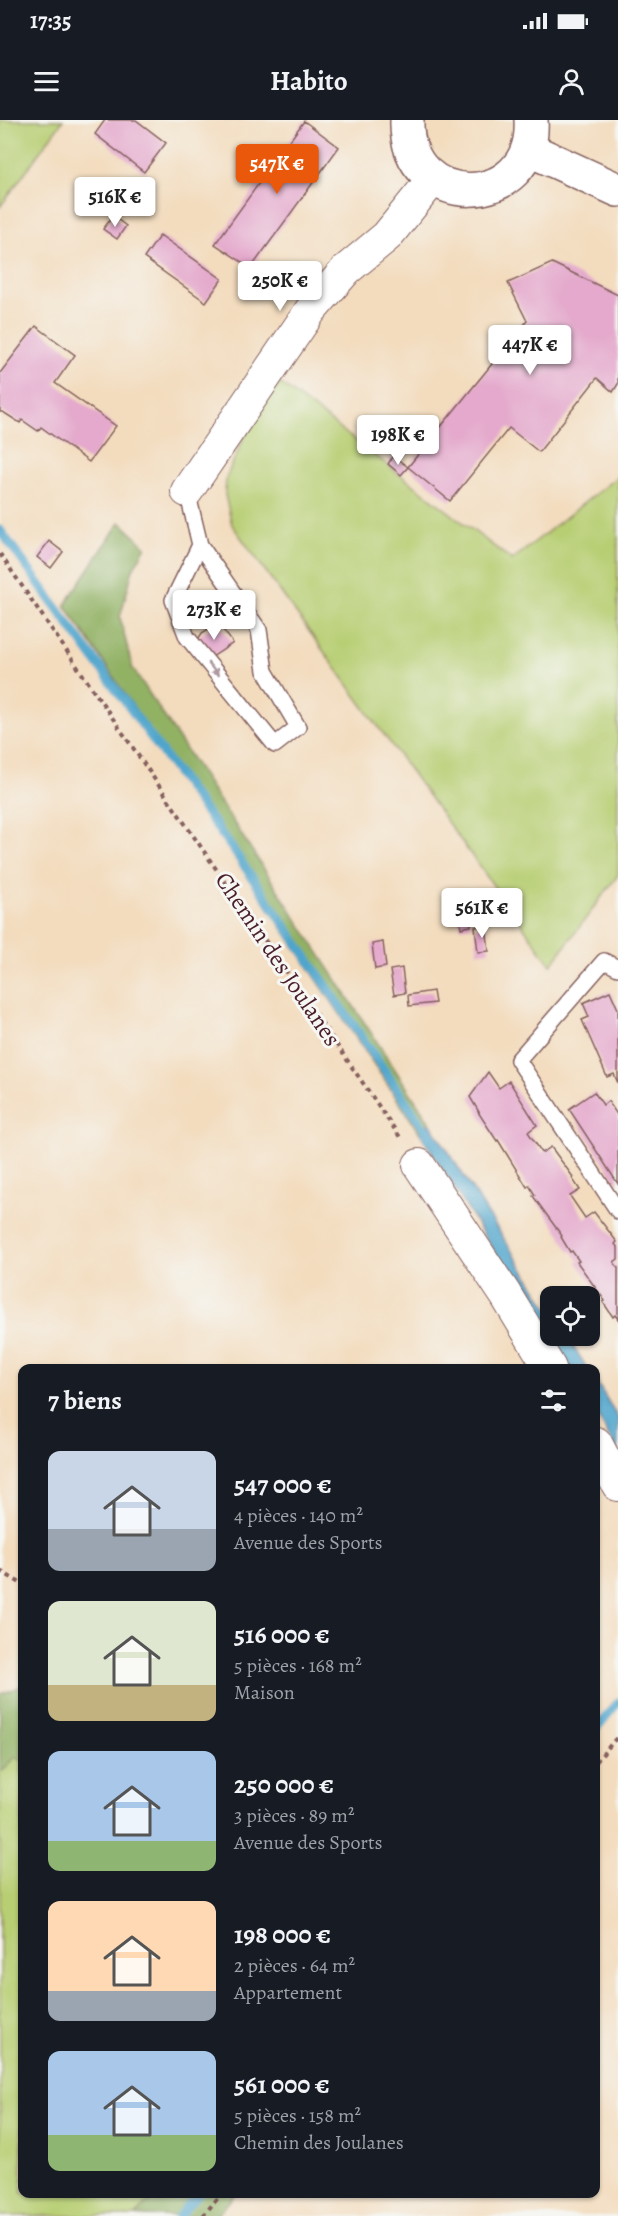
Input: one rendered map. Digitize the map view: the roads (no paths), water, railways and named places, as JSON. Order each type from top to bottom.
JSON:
[{"type":"main road","points":[[407,120],[411,151],[420,167],[433,179],[451,188],[470,190],[489,188],[505,179],[519,166],[529,134],[618,190]]},
{"type":"street","points":[[187,491],[311,310],[346,270],[387,236],[433,179]]},
{"type":"street","points":[[419,1165],[505,1294],[548,1364]]},
{"type":"street","points":[[600,1451],[618,1485]]},
{"type":"lane","points":[[187,491],[200,544],[259,630],[265,671],[298,727],[275,745],[187,638],[173,600],[200,544]]},
{"type":"lane","points":[[618,968],[604,961],[518,1060],[618,1211]]},
{"type":"water","points":[[430,1123],[540,1295],[540,1325],[420,1133]]},
{"type":"water","points":[[553,1346],[573,1346],[584,1364],[564,1364]]},
{"type":"water","points":[[600,1388],[618,1418],[618,1453],[600,1420]]},
{"type":"waterway","points":[[0,530],[234,851],[430,1137]]},
{"type":"waterway","points":[[600,1724],[618,1702]]},
{"type":"waterway","points":[[179,2216],[195,2198]]}]
